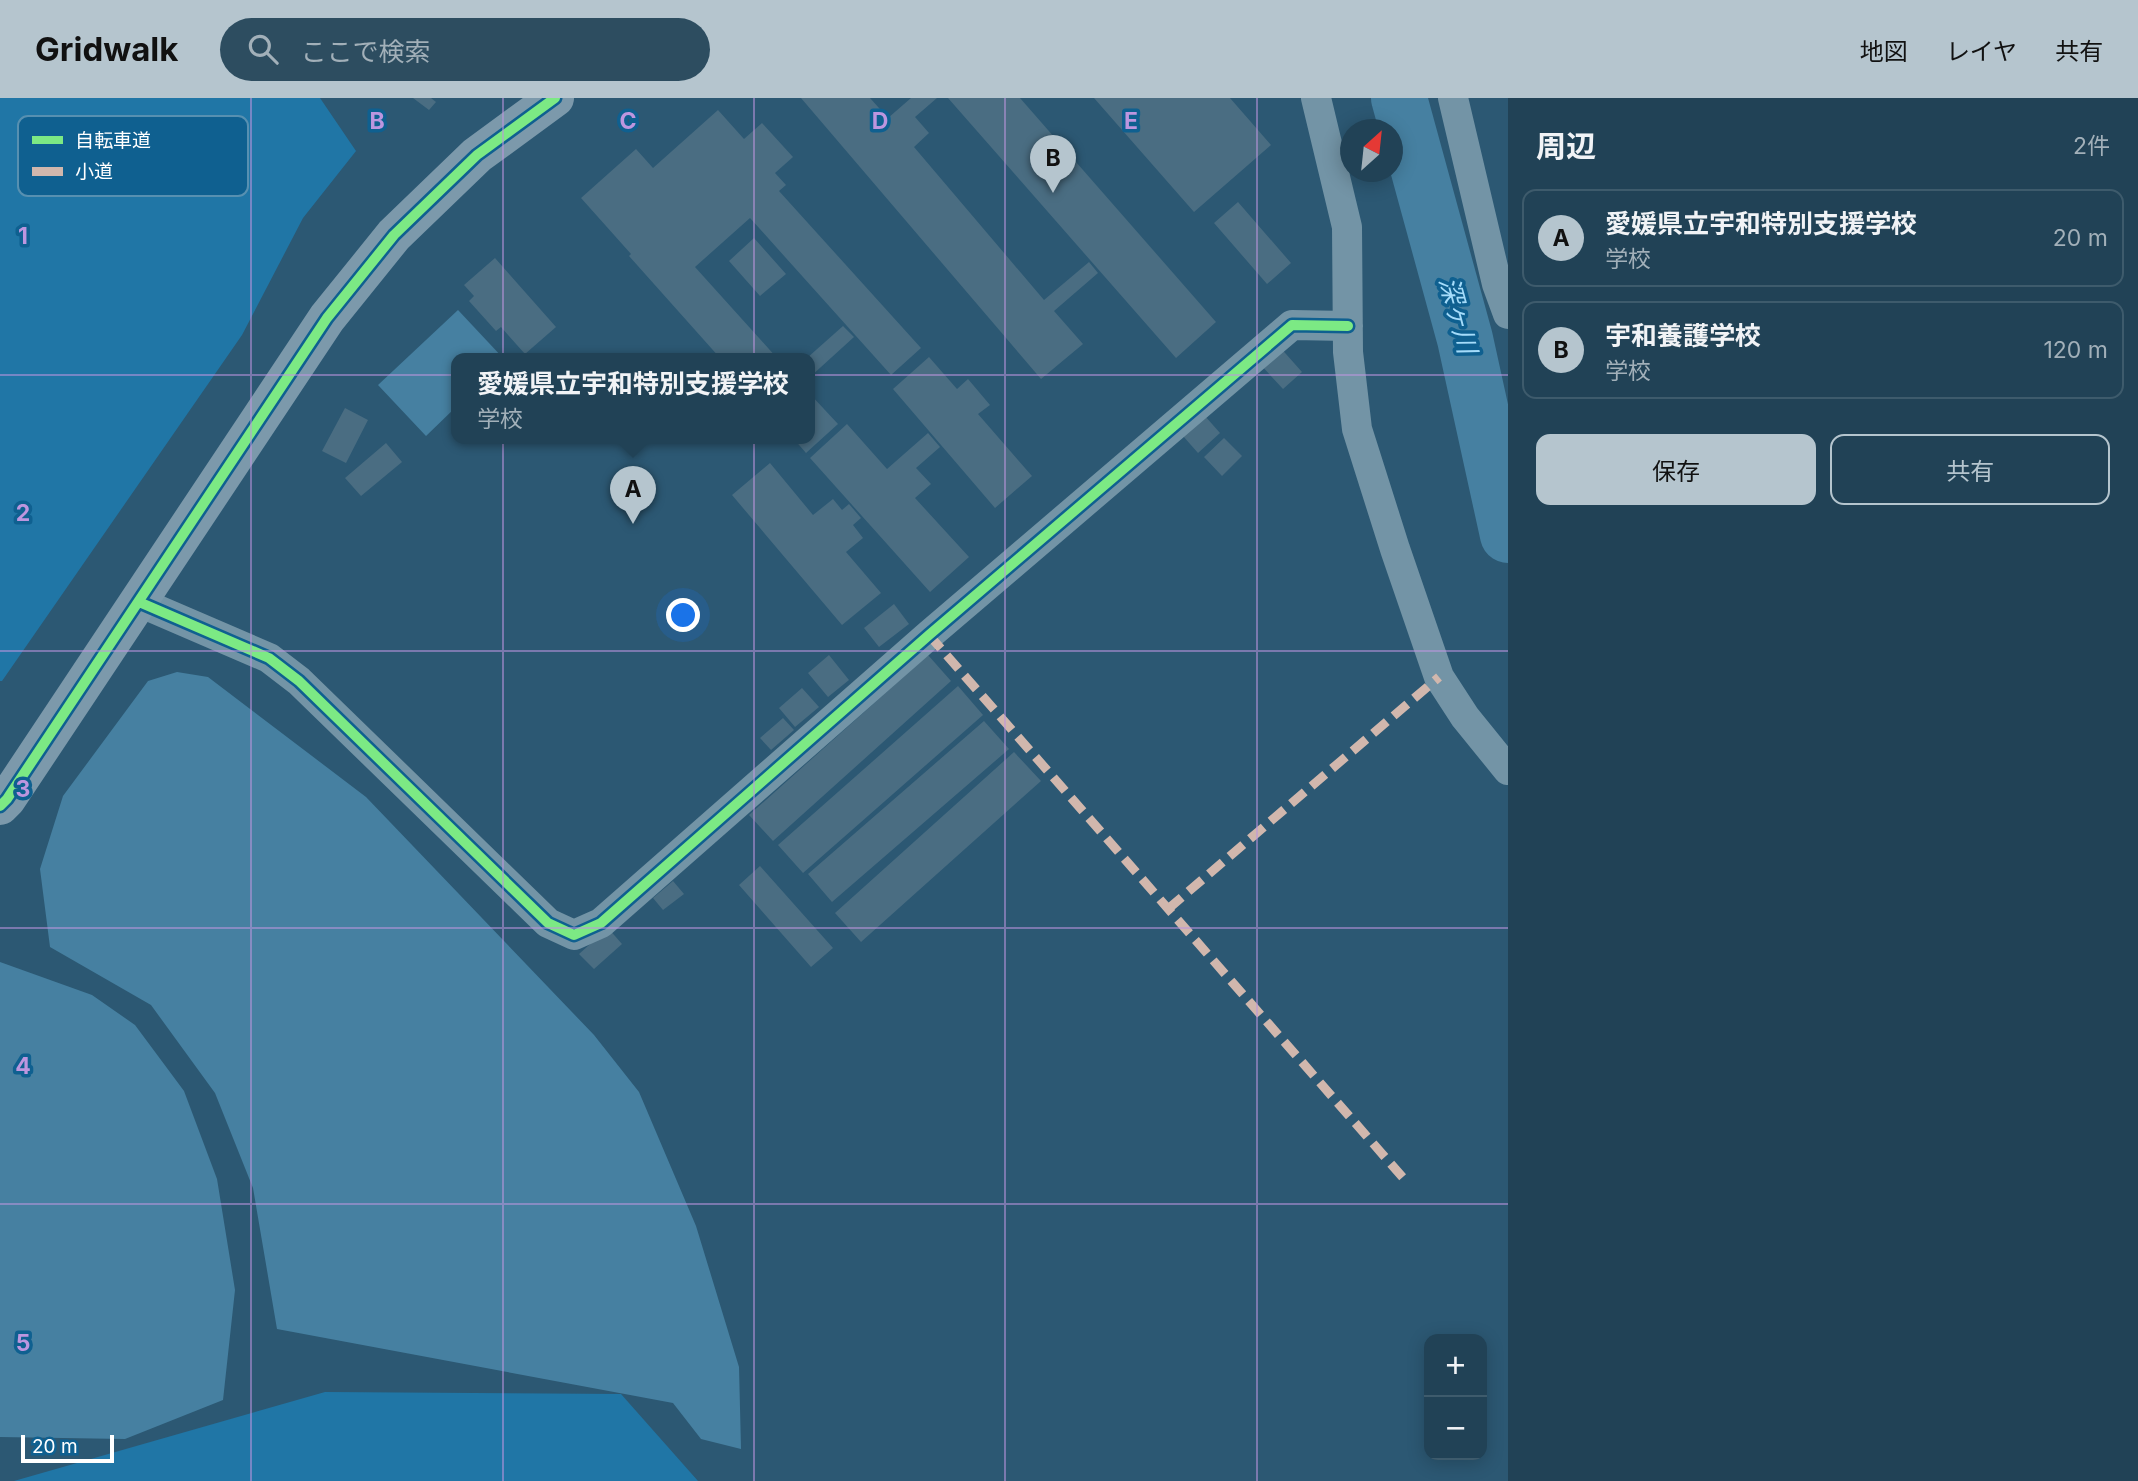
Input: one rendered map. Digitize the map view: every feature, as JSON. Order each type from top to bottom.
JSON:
[{"type":"street","points":[[0,806],[15,788],[327,318],[394,235],[477,155],[555,98]]},
{"type":"street","points":[[1316,98],[1347,227],[1348,352],[1357,429],[1439,677],[1465,717],[1508,770]]},
{"type":"street","points":[[1453,98],[1497,284],[1508,314]]},
{"type":"street","points":[[139,602],[269,658],[299,681],[548,923],[575,935],[601,923],[929,635],[1292,325],[1348,326]]},
{"type":"shaded area","points":[[0,98],[320,98],[356,151],[303,218],[242,335],[0,681]]},
{"type":"shaded area","points":[[458,310],[498,353],[451,353],[451,412],[426,436],[378,385]]},
{"type":"shaded area","points":[[177,672],[208,677],[366,797],[594,1035],[639,1092],[696,1226],[739,1367],[741,1449],[701,1439],[673,1403],[277,1329],[253,1188],[215,1093],[151,1005],[50,947],[40,869],[63,796],[148,681]]},
{"type":"shaded area","points":[[0,962],[92,995],[135,1025],[184,1091],[217,1179],[235,1290],[223,1400],[125,1439],[0,1437]]},
{"type":"shaded area","points":[[325,1392],[621,1394],[698,1481],[14,1481]]},
{"type":"building","points":[[413,98],[431,98],[436,102],[429,110]]},
{"type":"building","points":[[801,98],[870,98],[888,118],[911,98],[937,98],[915,117],[929,133],[914,147],[1044,300],[1089,262],[1098,273],[1054,311],[1083,344],[1041,379]]},
{"type":"building","points":[[948,98],[1020,98],[1216,322],[1176,358]]},
{"type":"building","points":[[1094,98],[1230,98],[1271,145],[1194,212]]},
{"type":"building","points":[[718,110],[744,139],[762,123],[793,157],[775,173],[786,185],[779,191],[921,348],[891,375],[750,218],[695,267],[772,353],[716,353],[581,198],[636,149],[653,168]]},
{"type":"building","points":[[1238,202],[1291,263],[1267,284],[1214,223]]},
{"type":"building","points":[[754,238],[786,274],[760,296],[729,261]]},
{"type":"building","points":[[495,258],[556,327],[524,353],[501,327],[496,331],[469,301],[474,296],[464,285]]},
{"type":"building","points":[[843,326],[854,337],[815,372],[815,353],[813,353]]},
{"type":"building","points":[[1278,345],[1302,372],[1283,389],[1259,363]]},
{"type":"building","points":[[929,357],[957,389],[968,379],[990,405],[978,414],[1032,476],[995,508],[893,389]]},
{"type":"building","points":[[815,399],[838,424],[806,453],[798,444],[815,444]]},
{"type":"building","points":[[345,408],[368,420],[346,463],[322,451]]},
{"type":"building","points":[[1205,416],[1220,433],[1198,453],[1183,436]]},
{"type":"building","points":[[847,424],[887,469],[928,433],[940,447],[916,468],[931,484],[915,498],[969,557],[930,592],[810,458]]},
{"type":"building","points":[[1224,438],[1242,456],[1222,476],[1204,457]]},
{"type":"building","points":[[386,443],[402,462],[361,496],[345,478]]},
{"type":"building","points":[[770,463],[813,515],[833,499],[842,510],[849,504],[861,518],[853,525],[863,538],[846,552],[881,593],[842,625],[732,495]]},
{"type":"building","points":[[894,604],[909,624],[879,647],[864,628]]},
{"type":"building","points":[[829,655],[849,680],[828,697],[808,673]]},
{"type":"building","points":[[928,655],[951,681],[773,841],[749,815]]},
{"type":"building","points":[[958,686],[983,715],[803,873],[778,845]]},
{"type":"building","points":[[802,688],[819,707],[795,727],[779,708]]},
{"type":"building","points":[[783,718],[794,730],[771,750],[760,738]]},
{"type":"building","points":[[984,721],[1009,749],[832,902],[808,874]]},
{"type":"building","points":[[1014,752],[1041,781],[861,942],[835,913]]},
{"type":"building","points":[[760,866],[833,948],[811,967],[739,885]]},
{"type":"building","points":[[673,881],[684,894],[663,910],[653,898]]},
{"type":"building","points":[[608,928],[622,944],[594,969],[579,954]]},
{"type":"waterway","name":"深ヶ川","points":[[1399,98],[1465,339],[1508,535]]},
{"type":"marked path","points":[[929,635],[1405,1180]]},
{"type":"marked path","points":[[1168,909],[1439,677]]},
{"type":"cycle path","points":[[0,806],[327,318],[394,235],[477,155],[555,98]]},
{"type":"cycle path","points":[[139,602],[269,658],[299,681],[548,923],[574,935],[601,923],[929,635],[1292,325],[1348,326]]},
{"type":"place","name":"宇和養護学校","points":[[1053,193]]},
{"type":"place","name":"愛媛県立宇和特別支援学校","points":[[633,524]]}]
